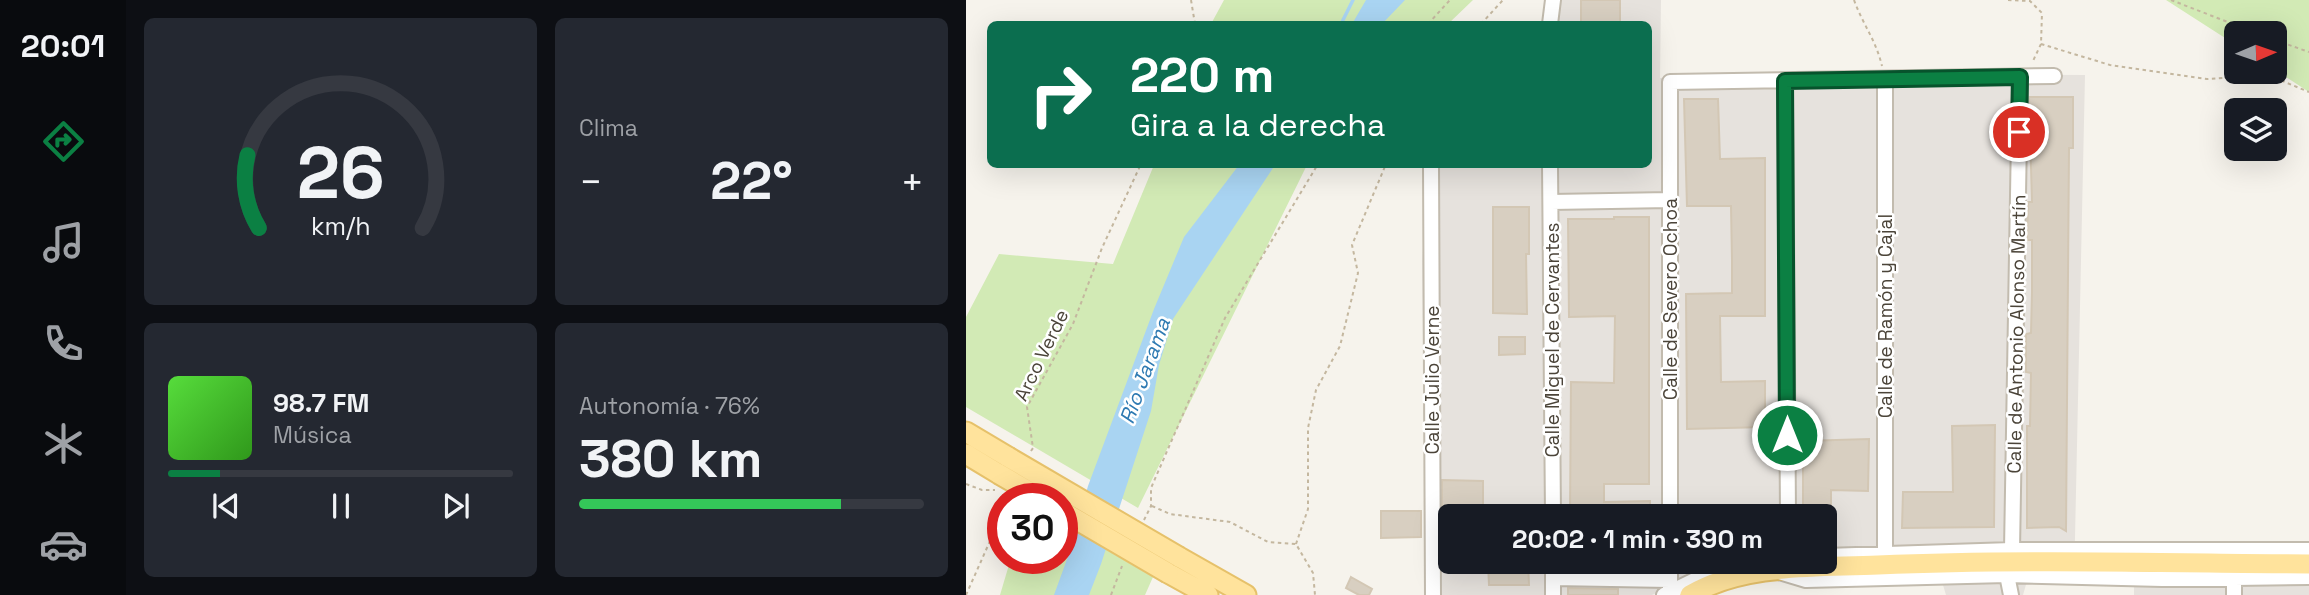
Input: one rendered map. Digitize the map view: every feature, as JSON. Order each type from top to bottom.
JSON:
[{"type":"main road","points":[[966,432],[1024,483]]},
{"type":"main road","points":[[966,454],[1009,470],[1174,565],[1208,595]]},
{"type":"main road","points":[[1078,519],[1174,565],[1246,595]]},
{"type":"main road","points":[[1837,568],[1958,562],[2309,564]]},
{"type":"main road","points":[[1690,595],[1728,578],[1756,574]]},
{"type":"street","points":[[1550,21],[1553,0]]},
{"type":"street","points":[[1788,504],[1785,81],[2054,76]]},
{"type":"street","name":"Calle de Antonio Alonso Martín","points":[[2012,550],[2023,77]]},
{"type":"street","name":"Calle de Ramón y Cajal","points":[[1885,79],[1885,554]]},
{"type":"street","name":"Calle de Severo Ochoa","points":[[1670,504],[1670,82],[1785,81]]},
{"type":"street","name":"Calle Julio Verne","points":[[1431,168],[1433,595]]},
{"type":"street","name":"Calle Miguel de Cervantes","points":[[1550,168],[1553,504]]},
{"type":"street","points":[[1551,202],[1670,201]]},
{"type":"street","points":[[1837,556],[2012,550],[2309,550]]},
{"type":"street","points":[[1553,574],[1553,595]]},
{"type":"street","points":[[1553,578],[1668,589],[1706,574]]},
{"type":"street","points":[[1787,574],[1806,580],[2007,575],[2162,579],[2309,577]]},
{"type":"street","points":[[2007,575],[2011,595]]},
{"type":"street","points":[[2234,577],[2234,595]]},
{"type":"path","points":[[1191,0],[1194,21]]},
{"type":"path","points":[[1431,21],[1450,0]]},
{"type":"path","points":[[1485,21],[1503,0]]},
{"type":"path","points":[[1854,0],[1861,19],[1877,44],[1885,79]]},
{"type":"path","points":[[2008,0],[2029,1],[2042,13],[2041,44],[2023,77]]},
{"type":"path","points":[[2171,0],[2225,21]]},
{"type":"path","points":[[2041,44],[2110,65],[2207,79],[2274,78],[2309,92]]},
{"type":"path","points":[[2287,44],[2309,52]]},
{"type":"path","name":"Arco Verde","points":[[966,595],[1002,514],[1009,470],[1033,448],[1027,407],[1073,324],[1102,248],[1139,168]]},
{"type":"path","points":[[1296,544],[1268,542],[1230,522],[1170,514],[1151,506],[1151,488],[1225,318],[1316,168]]},
{"type":"path","points":[[1315,595],[1313,573],[1296,544],[1308,509],[1308,428],[1316,390],[1340,346],[1358,274],[1352,245],[1384,168]]},
{"type":"path","points":[[966,484],[982,490],[1009,470]]},
{"type":"shaded area","points":[[1549,0],[1661,0],[1660,78],[1712,74],[2085,75],[2074,584],[2027,581],[2023,595],[1946,595],[1943,585],[1873,550],[1837,552],[1837,504],[1438,504],[1438,574],[1696,574],[1652,595],[1426,595],[1422,262],[1429,168],[1652,168],[1652,21],[1548,21]]},
{"type":"shaded area","points":[[2309,578],[2309,595],[2134,595],[2134,580]]},
{"type":"green space","points":[[1224,0],[1473,0],[1451,21],[1213,21]]},
{"type":"green space","points":[[2166,0],[2309,0],[2309,92],[2287,78],[2287,21],[2224,21],[2224,37]]},
{"type":"green space","points":[[1153,168],[1306,168],[1138,508],[966,407],[966,317],[999,254],[1113,264]]},
{"type":"green space","points":[[1078,533],[1153,577],[1145,595],[1000,595],[1006,574],[1078,574]]},
{"type":"water","points":[[1366,0],[1405,0],[1385,21],[1354,21]]},
{"type":"water","name":"Río Jarama","points":[[1237,168],[1273,168],[1173,319],[1159,365],[1151,411],[1089,595],[1054,595],[1062,574],[1078,574],[1078,522],[1088,486],[1184,237]]},
{"type":"building","points":[[1581,0],[1620,0],[1620,21],[1581,21]]},
{"type":"building","points":[[2029,97],[2073,97],[2073,148],[2069,148],[2066,531],[2059,527],[2027,528],[2027,426],[2030,426],[2031,373],[2026,372],[2026,334],[2031,333],[2032,292],[2032,240],[2027,240],[2028,202],[2032,202]]},
{"type":"building","points":[[1684,99],[1718,99],[1720,159],[1765,158],[1765,316],[1720,316],[1721,382],[1765,381],[1765,427],[1687,429],[1686,294],[1732,293],[1732,260],[1731,206],[1687,206]]},
{"type":"building","points":[[1493,207],[1529,207],[1529,254],[1526,254],[1527,314],[1493,313]]},
{"type":"building","points":[[1649,217],[1649,484],[1604,484],[1604,502],[1650,501],[1650,504],[1570,504],[1571,382],[1614,383],[1615,316],[1569,317],[1568,219]]},
{"type":"building","points":[[1499,337],[1525,337],[1525,354],[1499,355]]},
{"type":"building","points":[[1995,425],[1994,527],[1902,528],[1903,492],[1953,492],[1952,426]]},
{"type":"building","points":[[1869,439],[1868,491],[1831,490],[1831,504],[1803,504],[1803,441]]},
{"type":"building","points":[[1442,480],[1483,481],[1483,504],[1442,504]]},
{"type":"building","points":[[1381,511],[1421,511],[1421,537],[1381,538]]},
{"type":"building","points":[[1489,574],[1529,574],[1529,585],[1489,585]]},
{"type":"building","points":[[1351,577],[1372,589],[1369,595],[1359,595],[1346,588]]},
{"type":"building","points":[[1568,588],[1618,589],[1618,595],[1568,595]]},
{"type":"waterway","points":[[1342,21],[1353,0]]},
{"type":"route","points":[[1787,435],[1785,81],[2020,77],[2019,132]]}]
